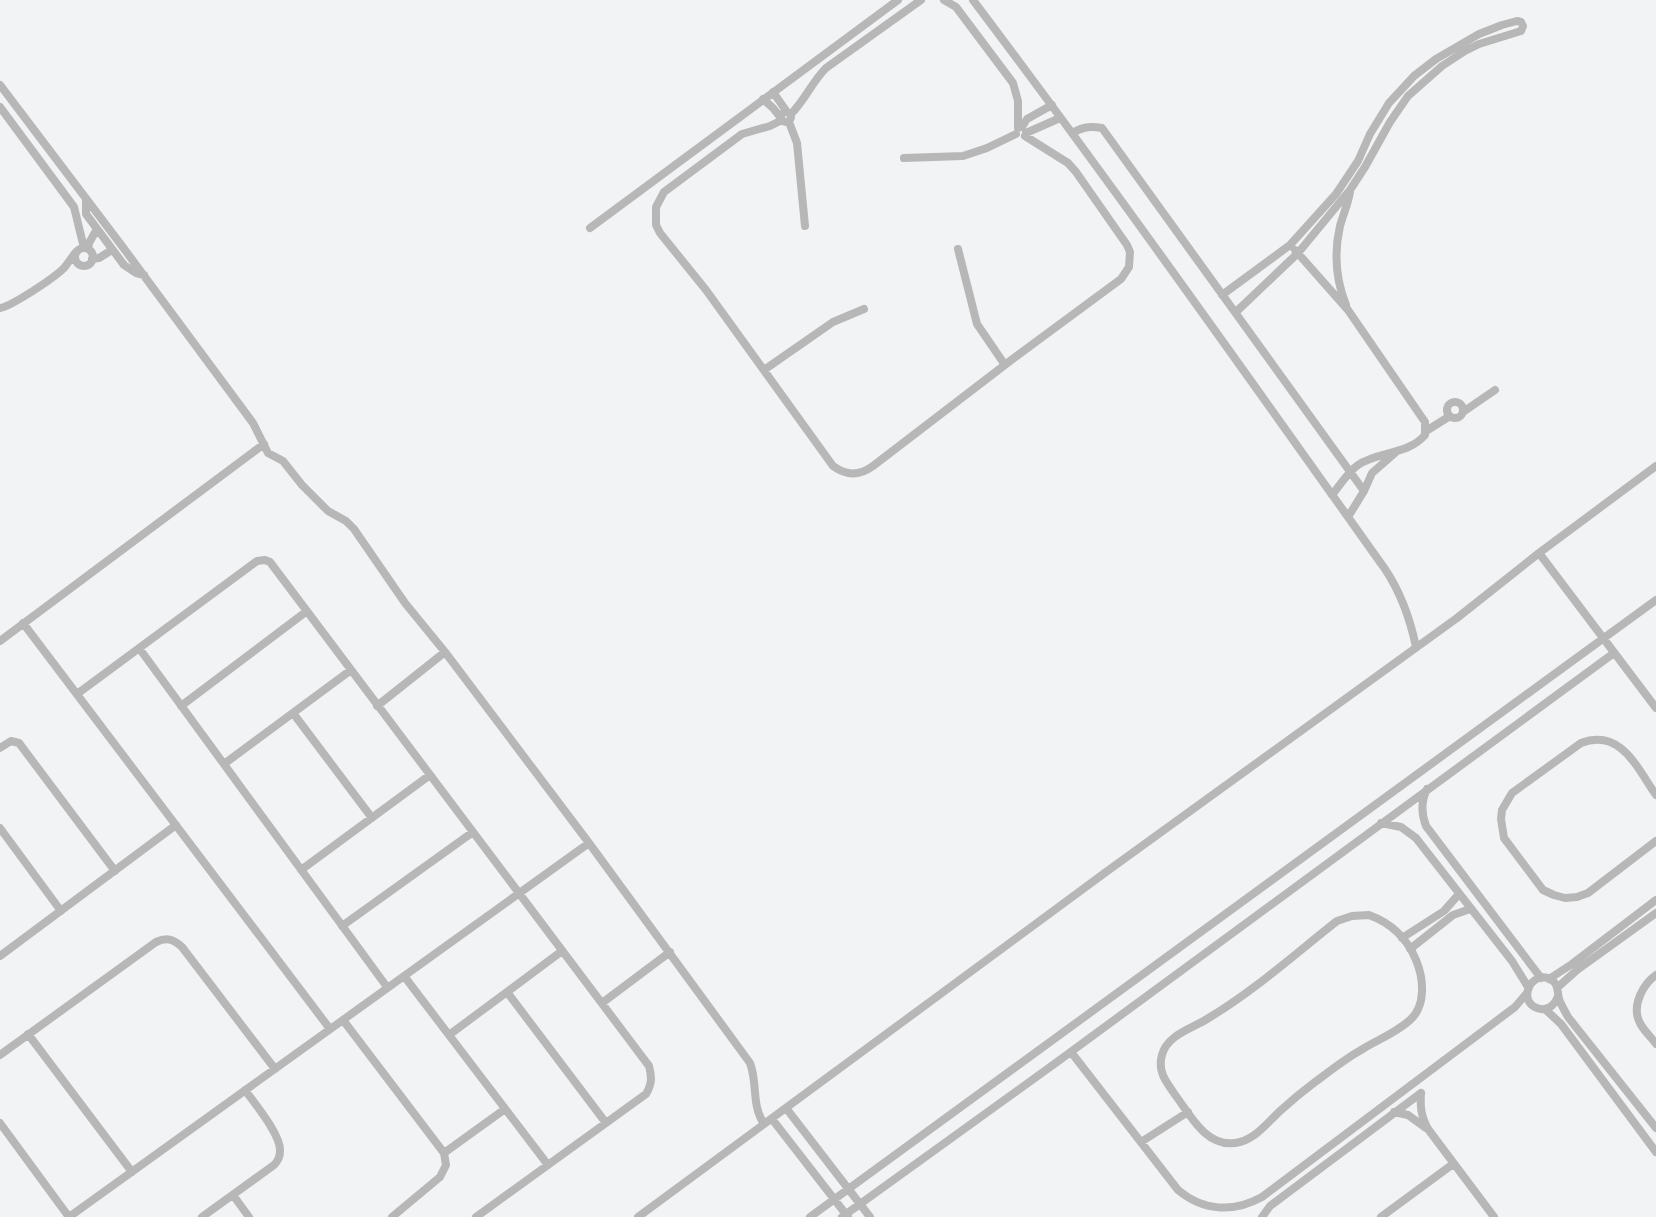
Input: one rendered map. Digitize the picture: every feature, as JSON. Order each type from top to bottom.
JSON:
[{"type":"street","points":[[590,228],[898,0]]},
{"type":"street","points":[[921,0],[826,68],[801,103],[786,117],[770,126],[742,134],[664,192],[659,199],[655,216],[660,233],[706,290],[832,466],[848,474],[857,474],[873,466],[1005,365],[1121,280],[1130,267],[1131,259],[1128,245],[1072,167],[1021,131],[1018,101],[1013,83],[956,8],[944,0]]},
{"type":"street","points":[[973,0],[1052,104],[1060,118],[1348,516],[1398,590],[1408,614],[1416,647]]},
{"type":"street","points":[[1222,295],[1290,245],[1336,194],[1358,161],[1370,134],[1389,103],[1414,76],[1436,59],[1479,34],[1502,25],[1517,21],[1521,22],[1523,26],[1521,31],[1479,44],[1465,51],[1442,66],[1408,96],[1390,122],[1350,190],[1298,253],[1236,312]]},
{"type":"street","points":[[0,85],[144,274],[253,422],[268,453],[283,461],[302,485],[324,507],[332,514],[346,521],[354,529],[405,603],[445,652],[590,843],[750,1063],[753,1073],[756,1106],[764,1124]]},
{"type":"street","points":[[773,92],[797,142],[805,226]]},
{"type":"street","points":[[764,99],[786,117]]},
{"type":"street","points":[[1021,131],[1027,119],[1052,104]]},
{"type":"street","points":[[0,107],[74,207],[86,248],[92,254],[88,265],[81,265],[75,260],[76,252]]},
{"type":"street","points":[[904,158],[964,156],[987,148],[1021,131],[1060,118]]},
{"type":"street","points":[[1072,133],[1084,127],[1102,128],[1364,492]]},
{"type":"street","points":[[1348,310],[1339,281],[1337,251],[1340,227],[1348,204],[1350,190]]},
{"type":"street","points":[[86,199],[86,214],[112,250],[124,265],[136,273],[144,274]]},
{"type":"street","points":[[0,308],[10,304],[56,275],[65,267],[76,252],[86,248],[97,229]]},
{"type":"street","points":[[1290,245],[1348,310],[1423,417],[1426,431]]},
{"type":"street","points":[[958,249],[977,324],[1005,365]]},
{"type":"street","points":[[92,258],[107,254],[112,250]]},
{"type":"street","points":[[764,370],[833,322],[864,309]]},
{"type":"street","points":[[1463,412],[1463,406],[1458,402],[1451,402],[1447,407],[1450,416],[1456,418],[1495,390]]},
{"type":"street","points":[[1348,516],[1364,492],[1372,473],[1396,452],[1417,443],[1425,435],[1426,431],[1450,416]]},
{"type":"street","points":[[0,641],[264,444]]},
{"type":"street","points":[[1332,495],[1357,465],[1385,453],[1396,452]]},
{"type":"street","points":[[638,1217],[1122,860],[1457,618],[1539,553],[1656,466]]},
{"type":"street","points":[[1539,553],[1656,708]]},
{"type":"street","points":[[77,694],[257,561],[270,562],[649,1066],[652,1076],[651,1085],[646,1094],[476,1217]]},
{"type":"street","points":[[810,1217],[1656,600]]},
{"type":"street","points":[[181,706],[307,611]]},
{"type":"street","points":[[23,623],[330,1028]]},
{"type":"street","points":[[139,648],[387,988]]},
{"type":"street","points":[[377,706],[445,652]]},
{"type":"street","points":[[772,1119],[846,1216],[1614,653]]},
{"type":"street","points":[[224,764],[351,670]]},
{"type":"street","points":[[293,713],[372,818]]},
{"type":"street","points":[[1656,795],[1622,748],[1607,740],[1589,740],[1581,743],[1512,793],[1506,801],[1501,819],[1504,838],[1543,890],[1565,898],[1577,897],[1588,893],[1656,841]]},
{"type":"street","points":[[0,748],[11,741],[19,743],[114,871]]},
{"type":"street","points":[[302,870],[430,775]]},
{"type":"street","points":[[1428,789],[1422,805],[1426,826],[1545,978],[1558,987]]},
{"type":"street","points":[[1381,823],[1395,825],[1412,834],[1512,961],[1527,990],[1528,1000],[1532,1006],[1545,1009],[1561,1024],[1656,1152]]},
{"type":"street","points":[[0,956],[176,825]]},
{"type":"street","points":[[0,828],[61,911]]},
{"type":"street","points":[[342,926],[473,832]]},
{"type":"street","points":[[0,1123],[69,1217],[590,843]]},
{"type":"street","points":[[1402,938],[1444,911],[1459,894]]},
{"type":"street","points":[[1545,1009],[1551,1007],[1556,1002],[1558,987],[1581,962],[1656,900]]},
{"type":"street","points":[[1410,949],[1453,915],[1470,909]]},
{"type":"street","points":[[1071,1052],[1178,1190],[1191,1200],[1214,1208],[1231,1208],[1247,1204],[1262,1197],[1515,1007],[1536,979],[1545,978],[1581,962],[1656,913]]},
{"type":"street","points":[[1352,916],[1368,916],[1384,921],[1396,930],[1402,938],[1420,968],[1422,982],[1419,1009],[1411,1020],[1360,1050],[1329,1072],[1304,1091],[1257,1133],[1246,1140],[1234,1144],[1221,1142],[1209,1137],[1200,1128],[1162,1077],[1160,1066],[1162,1055],[1166,1046],[1173,1038],[1230,1005],[1337,921],[1352,916]]},
{"type":"street","points":[[0,1055],[156,942],[168,939],[182,947],[275,1069]]},
{"type":"street","points":[[449,1035],[562,951]]},
{"type":"street","points":[[602,1003],[670,952]]},
{"type":"street","points":[[1656,975],[1641,993],[1638,1012],[1639,1021],[1656,1044]]},
{"type":"street","points":[[404,976],[548,1165]]},
{"type":"street","points":[[507,992],[606,1123]]},
{"type":"street","points":[[1558,996],[1568,1016],[1656,1128]]},
{"type":"street","points":[[343,1020],[444,1153],[446,1165],[440,1177],[392,1217]]},
{"type":"street","points":[[28,1034],[132,1172]]},
{"type":"street","points":[[202,1217],[274,1165],[278,1160],[280,1146],[276,1136],[245,1090]]},
{"type":"street","points":[[1262,1217],[1270,1206],[1420,1093],[1422,1118],[1428,1129],[1494,1217]]},
{"type":"street","points":[[444,1153],[505,1108]]},
{"type":"street","points":[[786,1108],[870,1217]]},
{"type":"street","points":[[1141,1142],[1188,1112]]},
{"type":"street","points":[[1394,1112],[1408,1116],[1428,1129]]},
{"type":"street","points":[[1381,1217],[1394,1214],[1453,1164]]},
{"type":"street","points":[[233,1195],[249,1217]]}]
